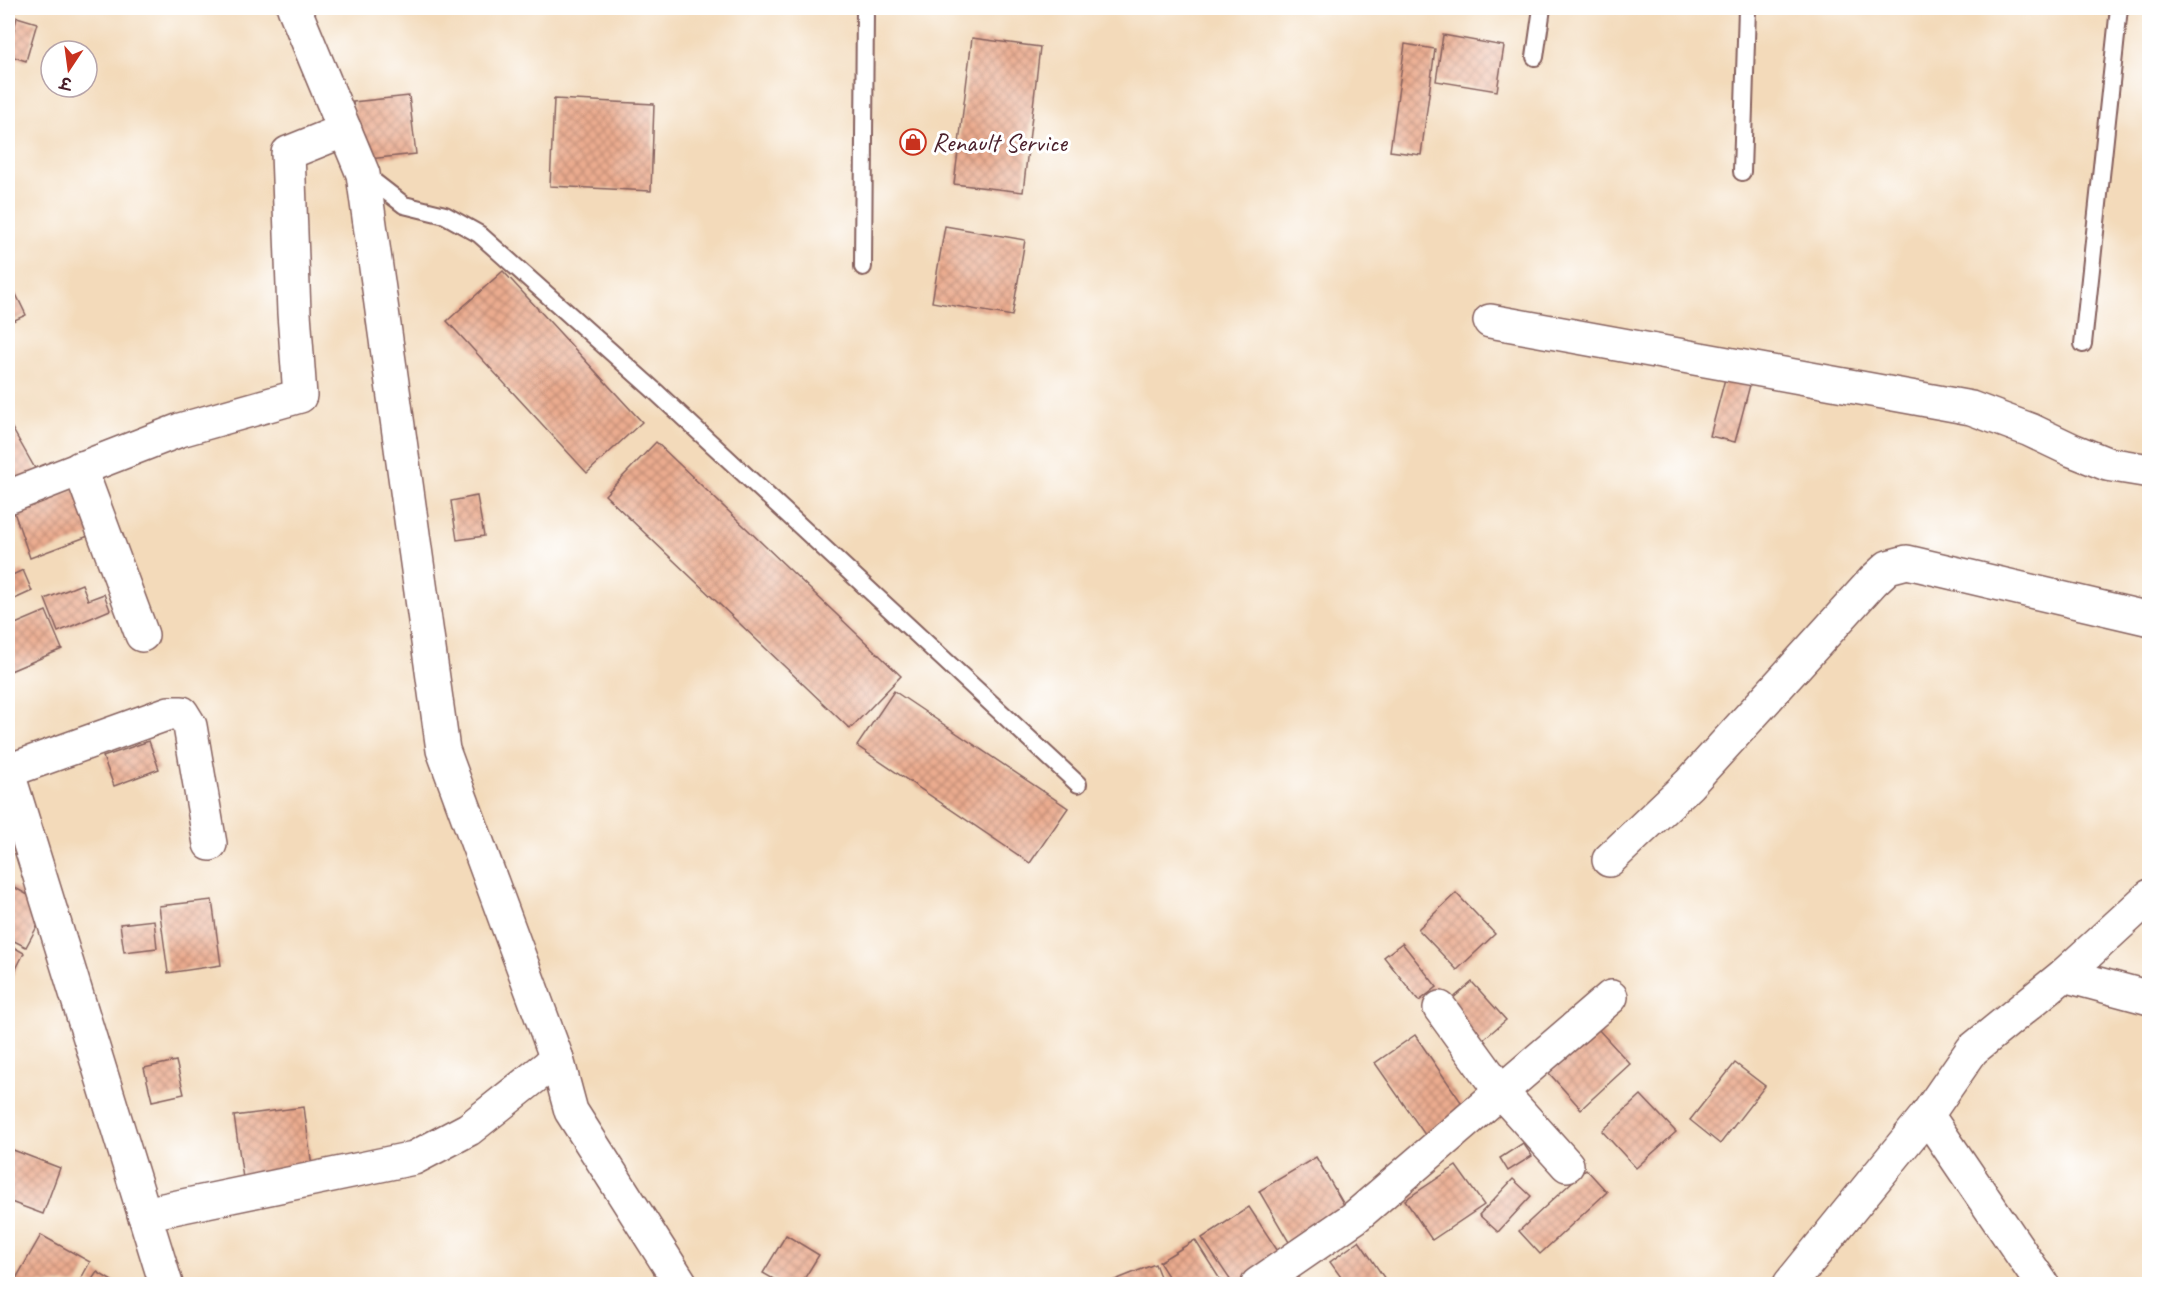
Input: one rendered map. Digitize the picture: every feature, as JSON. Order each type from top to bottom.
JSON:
[{"type":"street","points":[[294,8],[363,174],[443,750],[557,1059],[571,1111],[681,1284]]},
{"type":"street","points":[[8,497],[180,430],[300,396],[294,313],[288,153],[345,130]]},
{"type":"street","points":[[1490,321],[1971,408],[2030,430],[2107,464],[2150,471]]},
{"type":"street","points":[[80,468],[142,635]]},
{"type":"street","points":[[1609,860],[1689,784],[1888,567],[1907,562],[2150,619]]},
{"type":"street","points":[[166,1284],[8,772],[169,713],[182,713],[190,726],[210,844]]},
{"type":"street","points":[[1790,1284],[1927,1115],[1972,1050],[2064,975],[2150,897]]},
{"type":"street","points":[[2064,975],[2150,998]]},
{"type":"street","points":[[1258,1284],[1354,1218],[1611,997]]},
{"type":"street","points":[[1440,1008],[1501,1092],[1566,1165]]},
{"type":"street","points":[[144,1214],[414,1158],[469,1129],[557,1059]]},
{"type":"street","points":[[1927,1115],[2042,1284]]},
{"type":"lane","points":[[863,267],[865,8]]},
{"type":"lane","points":[[1535,57],[1542,8]]},
{"type":"lane","points":[[1742,172],[1748,8]]},
{"type":"lane","points":[[2083,344],[2119,8]]},
{"type":"lane","points":[[363,174],[404,205],[445,215],[479,234],[656,392],[1078,784]]},
{"type":"building","points":[[17,17],[37,23],[26,61],[8,55]]},
{"type":"building","points":[[1443,35],[1504,46],[1497,91],[1436,81]]},
{"type":"building","points":[[972,38],[1040,47],[1023,192],[954,184]]},
{"type":"building","points":[[1405,44],[1435,49],[1421,155],[1390,151]]},
{"type":"building","points":[[409,96],[416,154],[359,160],[353,102]]},
{"type":"building","points":[[554,99],[654,104],[651,191],[550,186]]},
{"type":"building","points":[[945,226],[1025,240],[1012,316],[932,302]]},
{"type":"building","points":[[503,271],[642,422],[587,473],[447,321]]},
{"type":"building","points":[[12,286],[26,315],[8,323],[8,289]]},
{"type":"building","points":[[1726,375],[1751,381],[1735,442],[1710,436]]},
{"type":"building","points":[[8,421],[37,472],[8,487]]},
{"type":"building","points":[[656,442],[901,676],[850,729],[605,495]]},
{"type":"building","points":[[82,486],[99,532],[30,558],[14,512]]},
{"type":"building","points":[[477,496],[484,536],[457,540],[451,501]]},
{"type":"building","points":[[23,570],[32,591],[8,602],[8,577]]},
{"type":"building","points":[[82,584],[88,600],[104,594],[110,610],[58,632],[45,599]]},
{"type":"building","points":[[46,611],[62,649],[8,672],[8,627]]},
{"type":"building","points":[[894,691],[1068,808],[1030,863],[857,746]]},
{"type":"building","points":[[149,741],[159,769],[114,786],[103,757]]},
{"type":"building","points":[[8,884],[48,906],[26,947],[8,938]]},
{"type":"building","points":[[1456,893],[1495,934],[1457,970],[1418,929]]},
{"type":"building","points":[[212,900],[221,965],[168,973],[159,906]]},
{"type":"building","points":[[154,920],[157,948],[124,952],[120,924]]},
{"type":"building","points":[[1402,943],[1437,987],[1419,1001],[1384,957]]},
{"type":"building","points":[[8,944],[24,953],[8,985]]},
{"type":"building","points":[[1472,982],[1506,1020],[1478,1044],[1444,1006]]},
{"type":"building","points":[[1597,1028],[1630,1064],[1581,1109],[1548,1072]]},
{"type":"building","points":[[1415,1035],[1470,1115],[1430,1142],[1375,1063]]},
{"type":"building","points":[[176,1061],[184,1094],[152,1101],[144,1068]]},
{"type":"building","points":[[1735,1063],[1765,1086],[1720,1144],[1690,1120]]},
{"type":"building","points":[[1641,1095],[1676,1132],[1636,1168],[1602,1131]]},
{"type":"building","points":[[304,1107],[313,1175],[244,1185],[234,1116]]},
{"type":"building","points":[[1523,1143],[1532,1156],[1508,1171],[1500,1158]]},
{"type":"building","points":[[8,1148],[60,1168],[43,1214],[8,1201]]},
{"type":"building","points":[[1316,1157],[1350,1215],[1293,1249],[1259,1191]]},
{"type":"building","points":[[1456,1166],[1484,1205],[1432,1240],[1405,1200]]},
{"type":"building","points":[[1586,1169],[1607,1192],[1540,1254],[1519,1231]]},
{"type":"building","points":[[1513,1179],[1531,1196],[1498,1232],[1479,1215]]},
{"type":"building","points":[[1249,1207],[1283,1259],[1245,1284],[1233,1284],[1202,1238]]},
{"type":"building","points":[[41,1235],[90,1262],[78,1284],[18,1284],[14,1282]]},
{"type":"building","points":[[786,1235],[819,1255],[801,1284],[782,1284],[763,1273]]},
{"type":"building","points":[[1195,1240],[1223,1284],[1173,1284],[1159,1262]]},
{"type":"building","points":[[1359,1241],[1385,1279],[1377,1284],[1346,1284],[1330,1262]]},
{"type":"building","points":[[1155,1264],[1163,1284],[1105,1284]]},
{"type":"building","points":[[97,1272],[117,1284],[89,1284]]},
{"type":"place","name":"Renault Service","points":[[913,142]]}]
